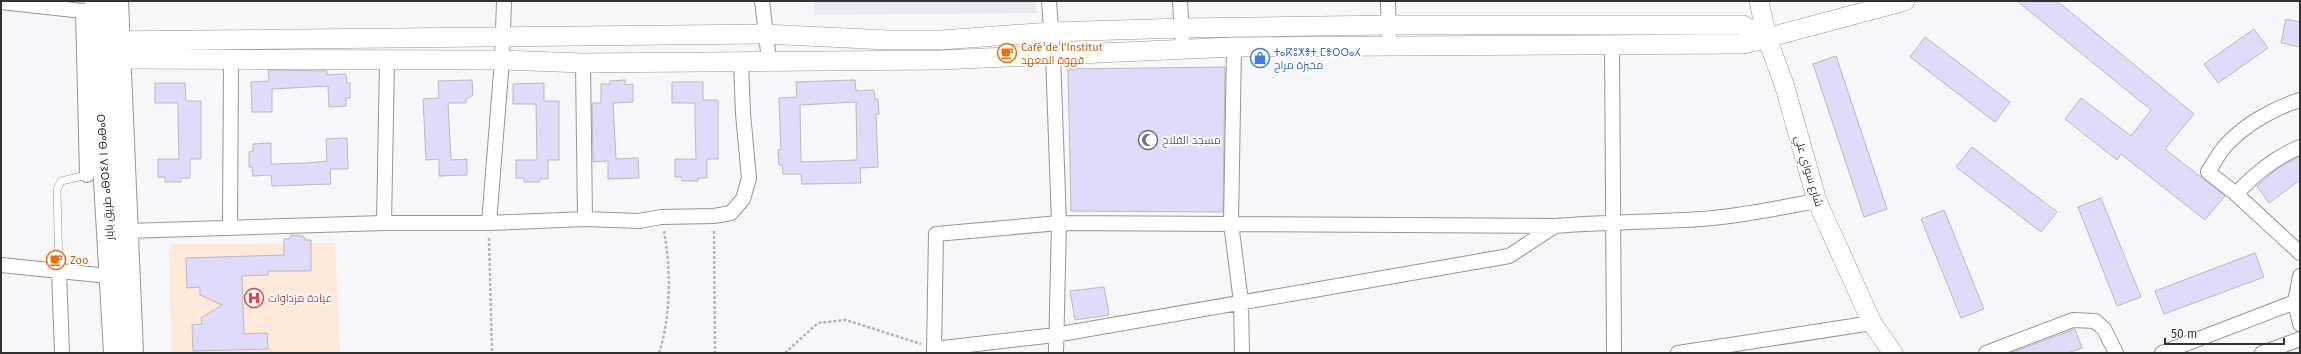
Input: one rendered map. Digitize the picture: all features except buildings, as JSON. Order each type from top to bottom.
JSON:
[{"type":"main road","name":"طريق بابار ⴰⴱⵔⵉⴷ ⵏ ⴱⴰⴱⴰⵔ","points":[[102,6],[128,231],[120,277],[115,353]]},
{"type":"main road","name":"طريق بابار ⴰⴱⵔⵉⴷ ⵏ ⴱⴰⴱⴰⵔ","points":[[108,50],[120,277],[132,353]]},
{"type":"street","points":[[489,223],[502,60],[504,1]]},
{"type":"street","points":[[762,1],[764,34],[769,60]]},
{"type":"street","points":[[1049,1],[1053,55],[1059,223],[1056,353]]},
{"type":"street","points":[[1180,1],[1183,28],[1183,50]]},
{"type":"street","points":[[1388,1],[1389,45]]},
{"type":"street","name":"شارع سواي علي","points":[[1759,1],[1767,38],[1784,84],[1817,201],[1872,323],[1893,353]]},
{"type":"street","points":[[108,50],[231,60],[502,60],[582,63],[741,62],[769,60],[940,60],[1234,47],[1744,44],[1905,1]]},
{"type":"street","points":[[1,2],[102,6],[86,175]]},
{"type":"street","points":[[108,50],[265,40],[764,34],[888,40],[941,40],[1051,32],[1183,28],[1388,25],[1743,26],[1767,38]]},
{"type":"street","points":[[265,40],[265,60]]},
{"type":"street","points":[[940,60],[941,40]]},
{"type":"street","points":[[1612,44],[1614,353]]},
{"type":"street","points":[[1234,47],[1231,223],[1241,302],[1242,353]]},
{"type":"street","points":[[230,227],[231,60]]},
{"type":"street","points":[[384,223],[388,60]]},
{"type":"street","points":[[128,231],[384,223],[489,223],[585,219],[639,220],[661,217],[714,216],[731,213],[743,199],[749,178],[741,62]]},
{"type":"street","points":[[582,63],[585,219]]},
{"type":"street","points":[[2300,100],[2281,106],[2254,122],[2227,144],[2208,172],[2236,194],[2300,253]]},
{"type":"street","points":[[2236,194],[2258,172],[2283,154],[2300,147]]},
{"type":"street","points":[[1555,226],[1509,256],[1056,335],[934,351],[936,234],[1059,223],[1555,226],[1613,221],[1702,219],[1751,213],[1817,201]]},
{"type":"street","points":[[1,265],[120,277]]},
{"type":"street","points":[[59,271],[62,353]]},
{"type":"street","points":[[2300,276],[2295,302],[2300,324]]},
{"type":"street","points":[[2162,353],[2295,302]]},
{"type":"street","points":[[1986,353],[2073,320],[2095,321],[2104,329],[2116,353]]},
{"type":"street","points":[[1678,353],[1872,323]]},
{"type":"street","points":[[2262,353],[2300,339]]},
{"type":"lane","points":[[59,271],[57,190],[62,181],[86,175]]},
{"type":"path","points":[[714,216],[715,353]]},
{"type":"path","points":[[659,353],[664,337],[668,288],[667,249],[661,217]]},
{"type":"path","points":[[489,223],[492,353]]},
{"type":"path","points":[[785,353],[818,323],[846,320],[934,351]]},
{"type":"shaded area","points":[[814,1],[1036,1],[1037,13],[815,15]]},
{"type":"shaded area","name":"عيادة مزداوات","points":[[335,243],[340,353],[171,353],[169,244]]},
{"type":"place","name":"Café de l'Institut قهوة المعهد","points":[[1007,53]]},
{"type":"place","name":"ⵜⴰⴽⵓⵅⴻⵜ ⵎⴻⵔⵔⴰⵃ مخبزة مراح","points":[[1260,58]]},
{"type":"place","name":"مسجد الفلاح","points":[[1148,140]]},
{"type":"place","name":"Zoo","points":[[56,260]]},
{"type":"place","name":"عيادة مزداوات","points":[[254,298]]}]
